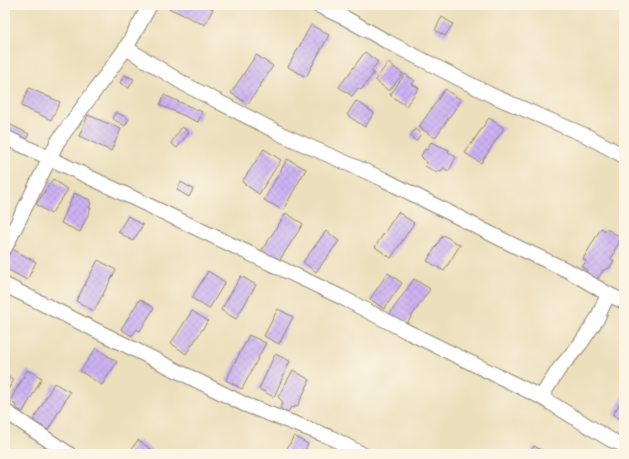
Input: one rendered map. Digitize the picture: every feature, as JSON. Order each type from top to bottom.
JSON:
[{"type":"street","points":[[5,248],[58,141],[126,48],[150,5]]},
{"type":"street","points":[[318,5],[491,95],[587,136],[624,156]]},
{"type":"street","points":[[126,48],[186,85],[283,136],[383,179],[517,248],[571,272],[624,302]]},
{"type":"street","points":[[5,137],[341,297],[406,331],[541,397],[611,440],[624,445]]},
{"type":"street","points":[[5,285],[246,405],[330,437],[362,454]]},
{"type":"street","points":[[541,397],[559,369],[581,343],[597,319],[608,294]]},
{"type":"street","points":[[5,411],[69,454]]},
{"type":"building","points":[[162,5],[205,5],[213,9],[205,25]]},
{"type":"building","points":[[442,17],[453,24],[445,36],[435,30]]},
{"type":"building","points":[[311,25],[329,35],[306,77],[288,67]]},
{"type":"building","points":[[365,52],[378,62],[371,71],[374,73],[361,90],[358,88],[352,96],[339,87]]},
{"type":"building","points":[[256,55],[273,66],[248,104],[231,93]]},
{"type":"building","points":[[388,63],[403,74],[389,91],[375,80]]},
{"type":"building","points":[[405,74],[415,81],[412,84],[419,88],[406,106],[390,95]]},
{"type":"building","points":[[124,75],[134,79],[129,88],[120,83]]},
{"type":"building","points":[[29,88],[60,102],[51,120],[21,106]]},
{"type":"building","points":[[445,89],[461,100],[435,138],[419,127]]},
{"type":"building","points":[[164,95],[202,112],[198,122],[160,105]]},
{"type":"building","points":[[356,101],[374,113],[365,127],[347,115]]},
{"type":"building","points":[[116,112],[129,119],[125,126],[112,118]]},
{"type":"building","points":[[88,115],[121,129],[111,151],[79,136]]},
{"type":"building","points":[[489,118],[504,128],[481,163],[465,153]]},
{"type":"building","points":[[5,122],[29,134],[25,142],[5,133]]},
{"type":"building","points":[[182,127],[189,132],[177,148],[171,143]]},
{"type":"building","points":[[415,129],[421,134],[416,141],[410,136]]},
{"type":"building","points":[[431,142],[449,150],[448,152],[456,157],[449,171],[443,168],[441,172],[438,170],[437,173],[425,166],[427,162],[421,156],[425,149],[427,150]]},
{"type":"building","points":[[264,149],[281,160],[259,194],[242,182]]},
{"type":"building","points":[[287,159],[306,169],[283,210],[264,200]]},
{"type":"building","points":[[53,179],[68,190],[51,214],[36,204]]},
{"type":"building","points":[[181,182],[193,189],[189,197],[177,190]]},
{"type":"building","points":[[74,193],[90,200],[89,202],[91,203],[89,208],[91,208],[80,232],[61,223]]},
{"type":"building","points":[[398,212],[414,223],[391,258],[375,247]]},
{"type":"building","points":[[286,213],[303,224],[277,264],[260,253]]},
{"type":"building","points":[[128,216],[143,225],[133,241],[118,232]]},
{"type":"building","points":[[601,228],[606,231],[607,229],[622,238],[611,259],[614,261],[609,269],[606,268],[604,271],[603,270],[596,281],[585,274],[587,270],[582,267],[586,261],[583,259]]},
{"type":"building","points":[[326,231],[339,241],[316,272],[303,262]]},
{"type":"building","points":[[443,235],[460,245],[444,271],[427,261]]},
{"type":"building","points":[[12,249],[36,262],[27,280],[5,268],[7,264],[5,262]]},
{"type":"building","points":[[98,260],[116,270],[94,311],[76,301]]},
{"type":"building","points":[[208,271],[225,282],[209,309],[192,298]]},
{"type":"building","points":[[388,273],[402,283],[384,309],[370,299]]},
{"type":"building","points":[[241,276],[256,285],[236,319],[221,310]]},
{"type":"building","points":[[414,279],[430,289],[405,326],[389,315]]},
{"type":"building","points":[[140,299],[154,308],[140,331],[137,329],[132,336],[121,329]]},
{"type":"building","points":[[278,309],[293,317],[279,344],[264,336]]},
{"type":"building","points":[[192,311],[208,321],[186,354],[171,343]]},
{"type":"building","points":[[249,335],[266,343],[242,389],[226,380]]},
{"type":"building","points":[[96,348],[117,362],[102,385],[80,371]]},
{"type":"building","points":[[275,354],[290,361],[274,397],[259,389]]},
{"type":"building","points":[[27,370],[42,378],[23,412],[15,408],[16,405],[10,401]]},
{"type":"building","points":[[293,370],[310,380],[297,407],[291,407],[288,413],[280,408],[283,402],[278,397]]},
{"type":"building","points":[[5,374],[14,380],[5,394]]},
{"type":"building","points":[[54,383],[70,392],[48,430],[33,421]]},
{"type":"building","points":[[624,395],[624,421],[613,415]]},
{"type":"building","points":[[294,436],[308,444],[303,454],[284,454]]},
{"type":"building","points":[[138,440],[153,451],[151,454],[128,454]]},
{"type":"building","points":[[534,446],[548,454],[529,454]]},
{"type":"building","points":[[477,450],[483,454],[474,454]]}]
